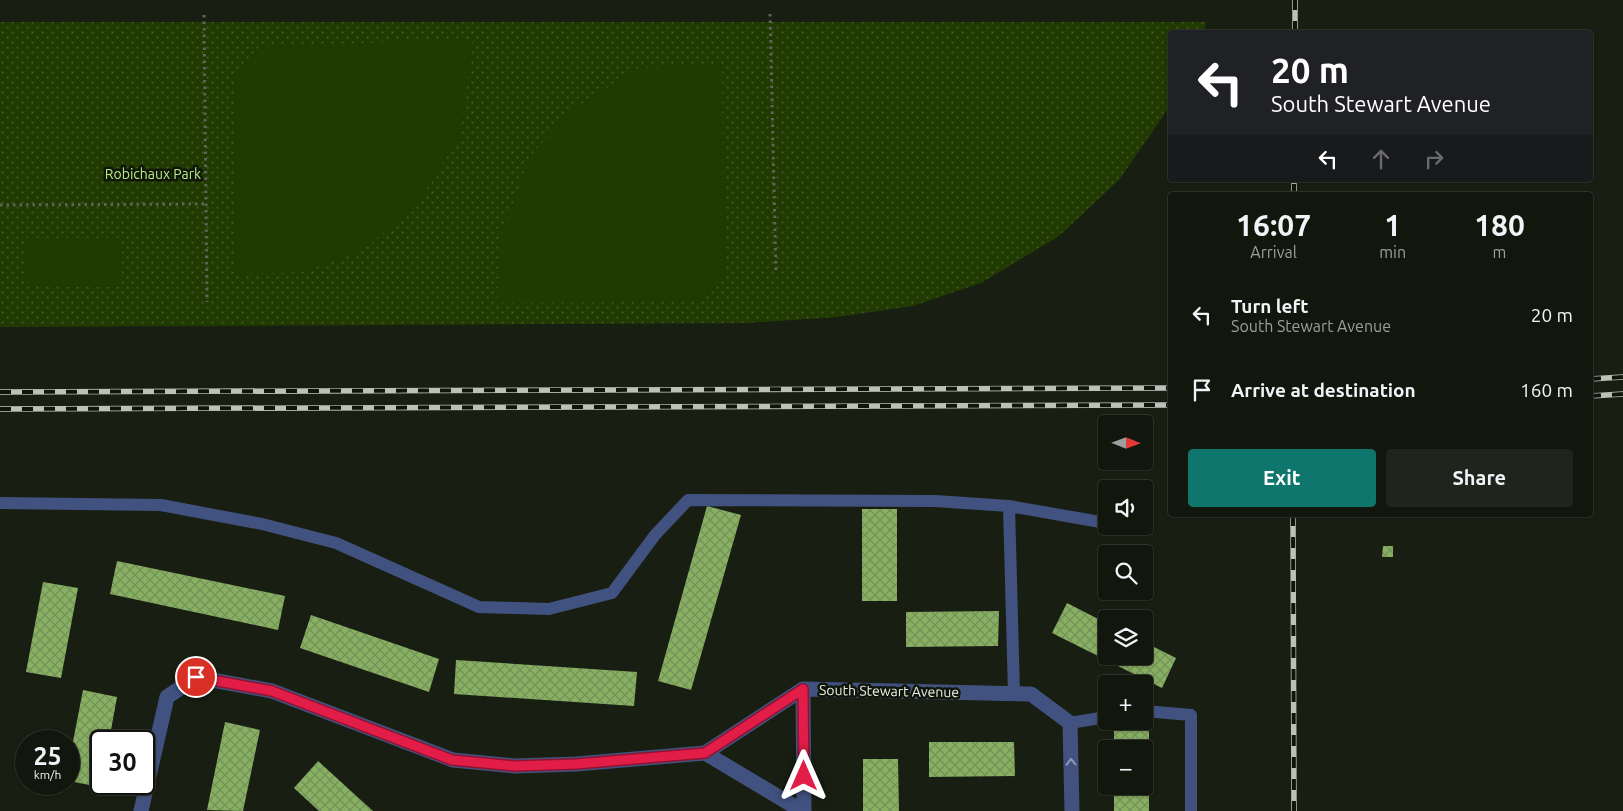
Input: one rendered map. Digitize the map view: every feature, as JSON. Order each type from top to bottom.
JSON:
[{"type":"street","name":"South Stewart Avenue","points":[[141,811],[167,697],[196,677],[272,691],[452,760],[515,766],[576,764],[705,753],[803,689],[1031,694],[1070,723]]},
{"type":"street","points":[[803,689],[803,811]]},
{"type":"street","points":[[1070,723],[1072,811]]},
{"type":"street","points":[[705,753],[803,811]]},
{"type":"lane","points":[[0,503],[161,505],[262,524],[336,543],[479,607],[549,609],[612,593],[655,535],[688,500],[935,501],[1009,506],[1098,522]]},
{"type":"lane","points":[[1009,506],[1014,694]]},
{"type":"lane","points":[[1153,712],[1191,715],[1191,811]]},
{"type":"lane","points":[[1070,723],[1098,718]]},
{"type":"path","points":[[770,14],[776,274]]},
{"type":"path","points":[[204,15],[207,302]]},
{"type":"path","points":[[0,205],[206,204]]},
{"type":"green space","name":"Robichaux Park","points":[[0,22],[1206,22],[1204,30],[1168,30],[1168,109],[1119,180],[1059,236],[981,283],[913,306],[837,317],[746,323],[0,327]]},
{"type":"green space","points":[[473,39],[460,136],[416,204],[362,251],[302,272],[236,274],[235,73],[260,47]]},
{"type":"green space","points":[[722,65],[725,277],[702,301],[497,303],[502,231],[532,154],[572,110],[638,68]]},
{"type":"green space","points":[[26,238],[122,238],[122,287],[26,286]]},
{"type":"building","points":[[707,506],[741,515],[691,690],[658,681]]},
{"type":"building","points":[[862,509],[897,509],[897,601],[862,601]]},
{"type":"building","points":[[1383,546],[1393,546],[1393,557],[1382,557]]},
{"type":"building","points":[[117,561],[285,596],[278,630],[110,594]]},
{"type":"building","points":[[43,582],[78,588],[61,678],[26,672]]},
{"type":"building","points":[[1067,603],[1098,619],[1098,656],[1052,633]]},
{"type":"building","points":[[999,611],[998,646],[906,647],[906,612]]},
{"type":"building","points":[[311,615],[439,659],[429,692],[300,648]]},
{"type":"building","points":[[1153,646],[1176,658],[1162,688],[1153,684],[1153,675],[1136,675],[1116,665],[1153,665]]},
{"type":"building","points":[[456,660],[637,672],[634,706],[454,694]]},
{"type":"building","points":[[83,690],[117,697],[111,730],[90,730],[90,785],[80,783],[80,730],[75,730]]},
{"type":"building","points":[[225,722],[260,730],[243,811],[207,810]]},
{"type":"building","points":[[1114,730],[1149,730],[1149,740],[1114,740]]},
{"type":"building","points":[[929,742],[1014,742],[1015,776],[929,777]]},
{"type":"building","points":[[863,759],[898,759],[899,811],[863,811]]},
{"type":"building","points":[[318,761],[373,811],[319,811],[294,788]]},
{"type":"building","points":[[1114,795],[1149,795],[1149,811],[1114,811]]},
{"type":"railway","points":[[1295,0],[1295,30]]},
{"type":"railway","points":[[1294,182],[1294,192]]},
{"type":"railway","points":[[1593,379],[1623,377]]},
{"type":"railway","points":[[0,392],[1168,388]]},
{"type":"railway","points":[[1593,396],[1623,394]]},
{"type":"railway","points":[[0,409],[1168,405]]},
{"type":"railway","points":[[1293,517],[1294,811]]},
{"type":"route","points":[[196,677],[272,691],[452,760],[515,766],[576,764],[705,753],[803,689],[804,776]]}]
